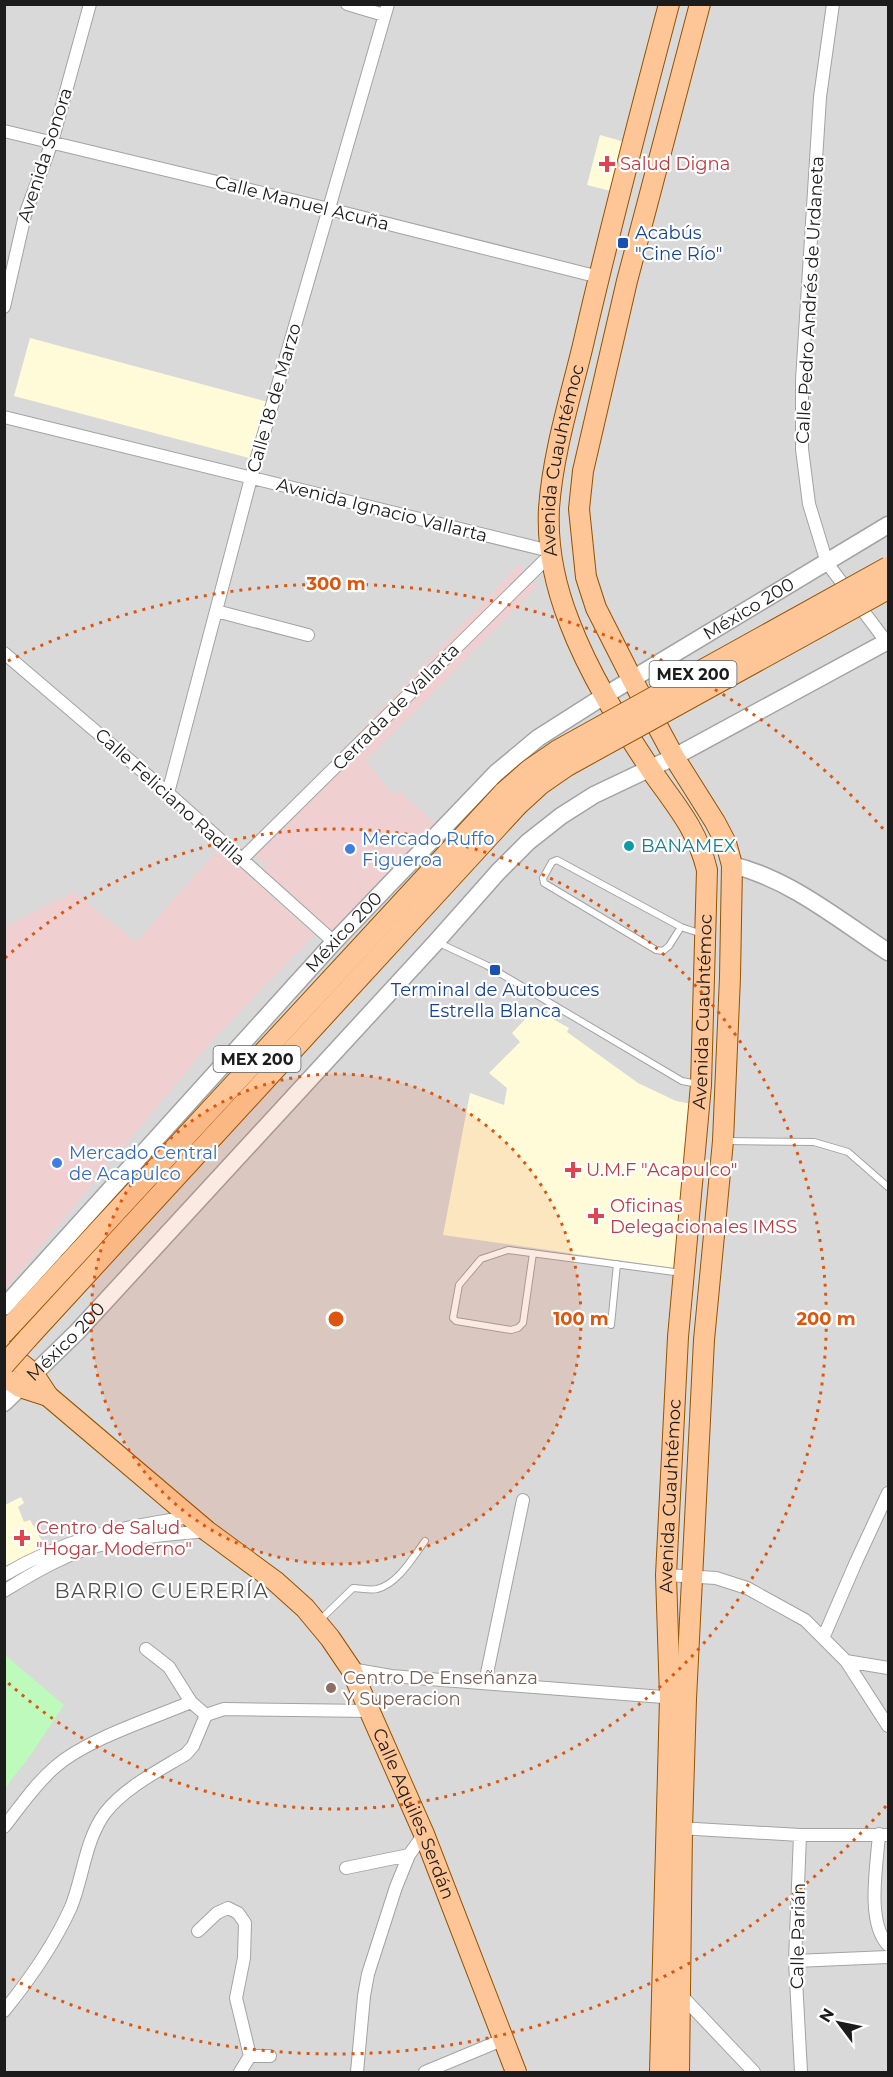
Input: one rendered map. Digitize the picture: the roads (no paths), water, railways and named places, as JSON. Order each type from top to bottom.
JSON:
[{"type":"main road","name":"Avenida Cuauhtémoc","points":[[660,2073],[671,1992],[678,1698],[692,1575],[704,1340],[723,1141],[732,865],[726,843],[715,822],[674,758],[596,608],[586,577],[580,500],[583,471],[627,281],[700,4]]},
{"type":"main road","name":"Avenida Cuauhtémoc","points":[[667,5],[553,470],[549,510],[551,553],[557,588],[570,623],[604,696],[651,770],[694,831],[702,849],[707,870],[701,1085],[678,1337],[666,1575],[678,1698]]},
{"type":"main road","name":"México 200","points":[[4,1365],[510,799],[529,770],[558,750],[888,567]]},
{"type":"main road","name":"México 200","points":[[7,1330],[510,799],[541,784],[567,766],[888,589]]},
{"type":"main road","name":"Calle Aquiles Serdán","points":[[4,1350],[19,1378],[48,1396],[207,1531],[276,1581],[305,1608],[330,1638],[351,1669],[424,1834],[516,2073]]},
{"type":"main road","name":"Avenida Cuauhtémoc","points":[[671,1992],[679,2073]]},
{"type":"street","name":"Avenida Sonora","points":[[4,307],[25,215],[52,142],[90,4]]},
{"type":"street","points":[[347,4],[386,10]]},
{"type":"street","name":"Calle Pedro Andrés de Urdaneta","points":[[833,4],[820,97],[802,380],[802,449],[809,504],[827,563],[888,642]]},
{"type":"street","name":"Calle 18 de Marzo","points":[[168,793],[251,478],[386,10]]},
{"type":"street","name":"Calle Manuel Acuña","points":[[4,131],[599,277]]},
{"type":"street","name":"Avenida Ignacio Vallarta","points":[[4,417],[551,553]]},
{"type":"street","name":"México 200","points":[[4,1307],[334,942],[496,773],[538,738],[604,696],[888,525]]},
{"type":"street","name":"Cerrada de Vallarta","points":[[241,860],[551,553]]},
{"type":"street","points":[[216,611],[308,635]]},
{"type":"street","name":"México 200","points":[[4,1403],[19,1378],[77,1332],[528,842],[561,816],[594,795],[651,770],[888,642]]},
{"type":"street","name":"Calle Feliciano Radilla","points":[[7,660],[168,793],[334,942]]},
{"type":"street","points":[[732,865],[757,871],[781,882],[888,952]]},
{"type":"street","points":[[824,1636],[888,1494]]},
{"type":"street","points":[[485,1683],[523,1500]]},
{"type":"street","points":[[4,1575],[63,1546],[102,1532],[132,1525],[191,1517]]},
{"type":"street","points":[[4,1591],[67,1556],[104,1544],[207,1531]]},
{"type":"street","points":[[666,1575],[716,1578],[747,1588],[805,1620],[824,1636],[846,1661],[888,1726]]},
{"type":"street","points":[[146,1649],[169,1667],[191,1702],[206,1715]]},
{"type":"street","points":[[846,1661],[888,1668]]},
{"type":"street","points":[[351,1669],[391,1676],[678,1698]]},
{"type":"street","points":[[4,1827],[55,1767],[82,1748],[191,1702]]},
{"type":"street","points":[[4,2011],[48,1952],[71,1906],[86,1857],[104,1814],[121,1797],[186,1754],[193,1746],[206,1715],[224,1709],[370,1711]]},
{"type":"street","points":[[675,1828],[800,1836],[884,1834],[874,1914],[877,1928],[888,1945]]},
{"type":"street","points":[[357,2073],[368,1974],[396,1887],[409,1855],[424,1834]]},
{"type":"street","name":"Calle Parián","points":[[800,1836],[795,1961],[801,2073]]},
{"type":"street","points":[[346,1868],[409,1855]]},
{"type":"street","points":[[198,1931],[217,1913],[228,1908],[238,1913],[245,1923],[244,1958],[236,1998],[250,2056],[240,2073]]},
{"type":"street","points":[[795,1961],[888,1957]]},
{"type":"street","points":[[671,1992],[754,2073]]},
{"type":"street","points":[[425,2073],[502,2040]]},
{"type":"street","points":[[250,2056],[270,2056]]},
{"type":"lane","points":[[681,927],[669,946],[663,951],[656,950],[544,883],[543,878],[552,862],[557,860],[681,927],[706,935]]},
{"type":"lane","points":[[436,942],[486,965],[682,1081],[701,1085]]},
{"type":"lane","points":[[723,1141],[814,1142],[848,1152],[888,1187]]},
{"type":"lane","points":[[533,1253],[522,1323],[518,1328],[511,1330],[456,1322],[453,1318],[459,1285],[481,1259],[508,1250],[533,1253],[684,1273]]},
{"type":"lane","points":[[611,1325],[617,1264]]},
{"type":"lane","points":[[318,1623],[353,1588],[376,1589],[388,1584],[425,1541]]},
{"type":"place","name":"Salud Digna","points":[[607,164]]},
{"type":"place","name":"Acabús \"Cine Río\"","points":[[623,243]]},
{"type":"place","name":"BANAMEX","points":[[629,846]]},
{"type":"place","name":"Mercado Ruffo Figueroa","points":[[350,849]]},
{"type":"place","name":"Terminal de Autobuces Estrella Blanca","points":[[495,970]]},
{"type":"place","name":"Mercado Central de Acapulco","points":[[57,1163]]},
{"type":"place","name":"U.M.F \"Acapulco\"","points":[[573,1170]]},
{"type":"place","name":"Oficinas Delegacionales IMSS","points":[[596,1216]]},
{"type":"place","name":"Centro de Salud \"Hogar Moderno\"","points":[[22,1538]]},
{"type":"place","name":"Centro De Enseñanza Y Superacion","points":[[331,1688]]},
{"type":"district","name":"BARRIO CUERERÍA","points":[[162,1591]]}]
